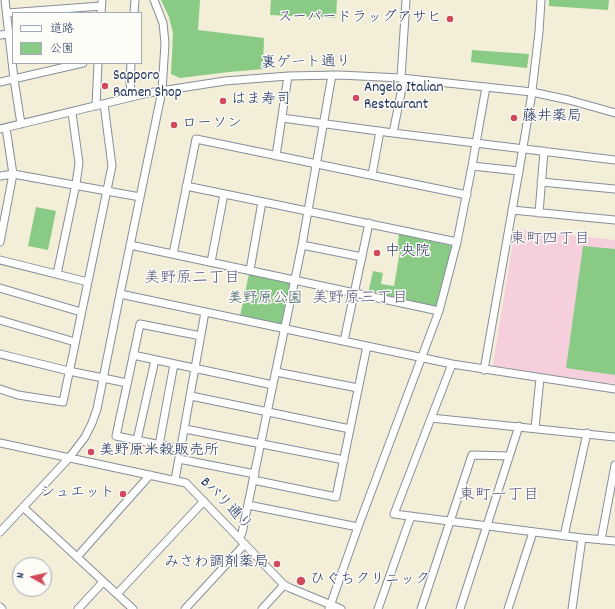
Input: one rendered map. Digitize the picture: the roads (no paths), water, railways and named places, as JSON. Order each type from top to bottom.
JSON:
[{"type":"street","points":[[5,0],[12,60]]},
{"type":"street","points":[[68,0],[69,8]]},
{"type":"street","points":[[134,12],[135,0]]},
{"type":"street","points":[[0,532],[69,458],[85,437],[97,409],[162,91],[165,42],[163,23],[154,0]]},
{"type":"street","points":[[393,133],[403,83],[406,0]]},
{"type":"street","points":[[484,370],[532,92],[541,0]]},
{"type":"street","points":[[19,12],[101,6]]},
{"type":"street","points":[[7,13],[12,13]]},
{"type":"street","points":[[0,35],[9,34]]},
{"type":"street","points":[[12,64],[21,124]]},
{"type":"street","points":[[0,82],[78,64]]},
{"type":"street","points":[[96,106],[98,64]]},
{"type":"street","points":[[131,64],[130,83],[132,97]]},
{"type":"street","points":[[239,538],[242,533],[309,212],[332,75]]},
{"type":"street","name":"裏ゲート通り","points":[[3,128],[162,91],[224,81],[288,76],[332,75],[402,78],[532,92],[569,100],[615,113]]},
{"type":"street","points":[[276,156],[288,76]]},
{"type":"street","points":[[330,607],[439,311],[457,242],[486,87]]},
{"type":"street","points":[[0,389],[18,395],[63,402],[112,166],[104,104]]},
{"type":"street","points":[[57,274],[79,163],[72,113]]},
{"type":"street","points":[[282,118],[380,132],[615,160]]},
{"type":"street","points":[[0,242],[2,220],[13,174],[3,128]]},
{"type":"street","points":[[372,175],[380,132]]},
{"type":"street","points":[[173,254],[196,139],[467,194]]},
{"type":"street","points":[[539,213],[544,151]]},
{"type":"street","points":[[472,166],[519,171]]},
{"type":"street","points":[[0,176],[13,174],[76,184],[140,197]]},
{"type":"street","points":[[541,182],[615,189]]},
{"type":"street","points":[[186,186],[457,242]]},
{"type":"street","points":[[212,262],[224,194]]},
{"type":"street","points":[[250,270],[262,202]]},
{"type":"street","points":[[512,210],[615,220]]},
{"type":"street","points":[[344,341],[369,223]]},
{"type":"street","points":[[130,245],[439,311]]},
{"type":"street","points":[[302,246],[362,257]]},
{"type":"street","points":[[0,260],[88,282]]},
{"type":"street","points":[[0,288],[81,312]]},
{"type":"street","points":[[120,294],[452,364],[615,389]]},
{"type":"street","points":[[175,480],[205,312]]},
{"type":"street","points":[[0,320],[75,342]]},
{"type":"street","points":[[181,450],[116,436],[140,324],[201,336]]},
{"type":"street","points":[[179,459],[336,497],[367,346]]},
{"type":"street","points":[[0,354],[69,371],[127,383]]},
{"type":"street","points":[[133,355],[273,385]]},
{"type":"street","points":[[137,440],[155,360]]},
{"type":"street","points":[[159,445],[174,364]]},
{"type":"street","points":[[452,364],[394,514],[564,536],[615,541]]},
{"type":"street","points":[[276,372],[358,388]]},
{"type":"street","points":[[535,428],[540,378]]},
{"type":"street","points":[[191,396],[350,429]]},
{"type":"street","points":[[431,418],[615,437]]},
{"type":"street","points":[[460,609],[519,426]]},
{"type":"street","points":[[184,429],[344,460]]},
{"type":"street","points":[[564,536],[587,433]]},
{"type":"street","name":"Bバリ通り","points":[[0,443],[186,483],[284,585],[330,607],[342,609]]},
{"type":"street","points":[[421,609],[472,455],[509,456]]},
{"type":"street","points":[[601,540],[615,465]]},
{"type":"street","points":[[76,557],[150,475]]},
{"type":"street","points":[[117,594],[204,501]]},
{"type":"street","points":[[248,505],[358,528]]},
{"type":"street","points":[[23,507],[134,609]]},
{"type":"street","points":[[378,609],[411,516]]},
{"type":"street","points":[[508,609],[533,532]]},
{"type":"street","points":[[572,609],[582,538]]},
{"type":"street","points":[[185,609],[245,544]]},
{"type":"street","points":[[78,609],[103,582]]},
{"type":"street","points":[[262,609],[284,585]]},
{"type":"place","name":"スーパードラッグアサヒ","points":[[450,19]]},
{"type":"place","name":"Sapporo Ramen Shop","points":[[105,86]]},
{"type":"place","name":"Angelo Italian Restaurant","points":[[356,98]]},
{"type":"place","name":"はま寿司","points":[[223,101]]},
{"type":"place","name":"藤井薬局","points":[[514,118]]},
{"type":"place","name":"ローソン","points":[[174,125]]},
{"type":"place","name":"中央院","points":[[377,253]]},
{"type":"place","name":"美野原米穀販売所","points":[[91,452]]},
{"type":"place","name":"シュエット","points":[[123,494]]},
{"type":"place","name":"みさわ調剤薬局","points":[[277,564]]},
{"type":"place","name":"ひぐちクリニック","points":[[301,581]]},
{"type":"district","name":"東町四丁目","points":[[550,241]]},
{"type":"district","name":"美野原二丁目","points":[[192,280]]},
{"type":"district","name":"美野原三丁目","points":[[360,300]]},
{"type":"district","name":"東町一丁目","points":[[499,497]]},
{"type":"park label","name":"美野原公園","points":[[265,300]]}]
